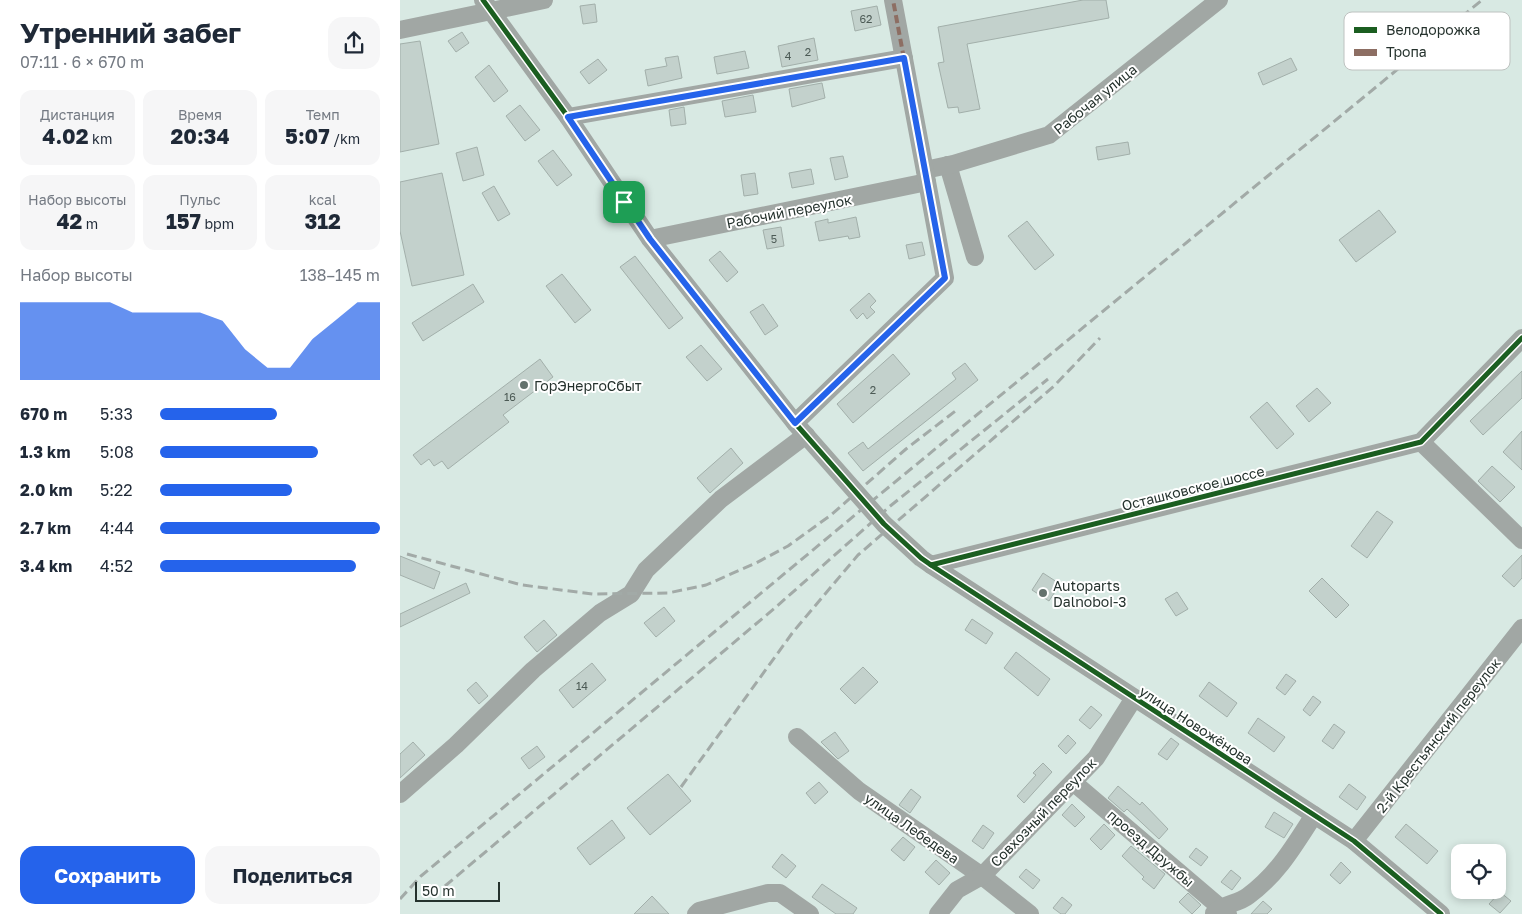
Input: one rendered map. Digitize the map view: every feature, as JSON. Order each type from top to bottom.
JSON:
[{"type":"street","points":[[400,30],[487,6],[544,0]]},
{"type":"street","points":[[400,794],[456,745],[533,670],[600,613],[631,594],[646,570],[721,499],[800,429],[945,278],[893,0]]},
{"type":"street","name":"Рабочая улица","points":[[926,176],[948,165],[1049,135],[1218,0]]},
{"type":"street","points":[[487,6],[568,117],[650,239],[800,429],[884,524],[920,558],[931,565]]},
{"type":"street","points":[[568,117],[904,58]]},
{"type":"street","points":[[948,165],[975,257]]},
{"type":"street","name":"Рабочий переулок","points":[[650,239],[926,176]]},
{"type":"street","points":[[1522,338],[1421,442],[1522,540]]},
{"type":"street","name":"Осташковское шоссе","points":[[931,565],[1421,442]]},
{"type":"street","name":"улица Новожёнова","points":[[931,565],[1354,841],[1441,914]]},
{"type":"street","name":"2-й Крестьянский переулок","points":[[1354,841],[1522,628]]},
{"type":"street","name":"Совхозный переулок","points":[[938,914],[957,890],[982,876],[1096,758],[1134,698]]},
{"type":"street","name":"улица Лебедева","points":[[797,737],[859,791],[982,876],[1030,914]]},
{"type":"street","name":"проезд Дружбы","points":[[1073,782],[1220,912]]},
{"type":"street","points":[[1220,912],[1246,898],[1277,871],[1314,815]]},
{"type":"street","points":[[696,914],[699,911],[768,893],[780,893],[810,914]]},
{"type":"building","points":[[1083,0],[1106,0],[1109,18],[967,44],[980,109],[959,113],[958,107],[948,108],[938,63],[944,62],[938,27]]},
{"type":"building","points":[[595,4],[597,22],[583,24],[580,6]]},
{"type":"building","points":[[877,6],[881,25],[855,31],[851,11]]},
{"type":"building","points":[[462,32],[469,43],[456,52],[448,41]]},
{"type":"building","points":[[814,38],[818,60],[782,67],[778,46]]},
{"type":"building","points":[[420,41],[439,144],[400,152],[400,44]]},
{"type":"building","points":[[745,51],[749,68],[717,74],[714,57]]},
{"type":"building","points":[[678,56],[682,78],[648,86],[645,70],[667,66],[665,58]]},
{"type":"building","points":[[1291,58],[1297,70],[1263,85],[1258,73]]},
{"type":"building","points":[[598,59],[607,70],[589,84],[580,72]]},
{"type":"building","points":[[489,65],[508,91],[494,102],[475,77]]},
{"type":"building","points":[[822,83],[825,98],[792,107],[789,89]]},
{"type":"building","points":[[753,95],[756,112],[725,117],[722,101]]},
{"type":"building","points":[[520,105],[540,130],[525,141],[506,116]]},
{"type":"building","points":[[684,107],[686,124],[671,126],[669,110]]},
{"type":"building","points":[[1128,142],[1130,154],[1098,160],[1096,147]]},
{"type":"building","points":[[477,147],[484,175],[463,181],[456,153]]},
{"type":"building","points":[[553,150],[572,175],[557,186],[538,161]]},
{"type":"building","points":[[843,156],[848,177],[835,180],[830,158]]},
{"type":"building","points":[[811,169],[814,184],[792,188],[789,173]]},
{"type":"building","points":[[442,173],[464,275],[412,286],[400,231],[400,182]]},
{"type":"building","points":[[755,173],[758,194],[744,196],[741,175]]},
{"type":"building","points":[[494,186],[510,214],[498,221],[482,193]]},
{"type":"building","points":[[1379,210],[1396,232],[1356,262],[1339,240]]},
{"type":"building","points":[[856,217],[860,237],[849,239],[848,236],[819,241],[815,222],[828,219],[828,223]]},
{"type":"building","points":[[1027,221],[1054,255],[1035,270],[1008,236]]},
{"type":"building","points":[[781,227],[784,246],[767,249],[763,230]]},
{"type":"building","points":[[922,242],[925,255],[909,259],[906,245]]},
{"type":"building","points":[[720,251],[738,272],[727,282],[709,260]]},
{"type":"building","points":[[635,256],[683,318],[669,329],[620,267]]},
{"type":"building","points":[[562,274],[591,310],[575,323],[546,286]]},
{"type":"building","points":[[473,284],[484,302],[423,341],[412,323]]},
{"type":"building","points":[[869,293],[876,301],[870,307],[875,312],[867,319],[863,313],[857,319],[850,310]]},
{"type":"building","points":[[763,304],[778,326],[765,335],[750,312]]},
{"type":"building","points":[[701,345],[722,369],[707,381],[686,357]]},
{"type":"building","points":[[893,354],[910,374],[853,423],[837,404]]},
{"type":"building","points":[[540,359],[553,377],[503,415],[509,422],[448,469],[442,461],[434,466],[429,459],[421,465],[413,455]]},
{"type":"building","points":[[965,363],[978,380],[863,471],[848,453],[863,442],[868,449],[956,379],[952,373]]},
{"type":"building","points":[[1522,371],[1522,398],[1483,435],[1470,421]]},
{"type":"building","points":[[1317,388],[1331,403],[1309,422],[1296,406]]},
{"type":"building","points":[[1267,402],[1294,434],[1277,449],[1250,417]]},
{"type":"building","points":[[1522,431],[1522,470],[1503,452]]},
{"type":"building","points":[[731,448],[743,463],[710,493],[697,478]]},
{"type":"building","points":[[1492,466],[1515,487],[1500,502],[1478,481]]},
{"type":"building","points":[[1377,511],[1393,522],[1367,558],[1351,546]]},
{"type":"building","points":[[1522,555],[1522,578],[1514,587],[1502,576]]},
{"type":"building","points":[[400,556],[440,572],[434,589],[400,575]]},
{"type":"building","points":[[1043,573],[1060,584],[1049,601],[1032,590]]},
{"type":"building","points":[[1322,578],[1349,605],[1336,618],[1309,591]]},
{"type":"building","points":[[466,583],[470,593],[400,627],[400,614]]},
{"type":"building","points":[[1177,592],[1188,609],[1176,616],[1165,599]]},
{"type":"building","points":[[664,607],[675,621],[656,637],[644,623]]},
{"type":"building","points":[[972,619],[993,633],[986,644],[965,630]]},
{"type":"building","points":[[544,620],[557,635],[537,652],[524,637]]},
{"type":"building","points":[[1016,652],[1050,679],[1038,696],[1004,668]]},
{"type":"building","points":[[592,663],[606,680],[573,708],[559,690]]},
{"type":"building","points":[[863,667],[878,682],[855,704],[840,689]]},
{"type":"building","points":[[1286,674],[1296,681],[1285,695],[1276,688]]},
{"type":"building","points":[[476,682],[488,696],[479,704],[467,690]]},
{"type":"building","points":[[1209,682],[1237,703],[1227,717],[1199,696]]},
{"type":"building","points":[[1313,696],[1321,702],[1310,716],[1303,710]]},
{"type":"building","points":[[1091,706],[1102,715],[1090,729],[1079,720]]},
{"type":"building","points":[[1258,718],[1285,737],[1274,752],[1248,733]]},
{"type":"building","points":[[1334,724],[1345,732],[1333,749],[1322,741]]},
{"type":"building","points":[[835,732],[849,751],[838,759],[821,742]]},
{"type":"building","points":[[1068,735],[1076,743],[1066,754],[1058,746]]},
{"type":"building","points":[[1171,738],[1179,744],[1167,760],[1158,754]]},
{"type":"building","points":[[413,742],[425,755],[400,778],[400,754]]},
{"type":"building","points":[[537,746],[545,757],[529,769],[521,758]]},
{"type":"building","points":[[1043,763],[1052,772],[1024,803],[1017,796],[1036,775],[1033,773]]},
{"type":"building","points":[[668,774],[691,801],[650,835],[627,808]]},
{"type":"building","points":[[819,782],[828,792],[815,804],[806,793]]},
{"type":"building","points":[[1349,784],[1366,797],[1357,810],[1339,797]]},
{"type":"building","points":[[1118,786],[1140,805],[1142,802],[1168,829],[1159,839],[1127,809],[1124,812],[1108,798]]},
{"type":"building","points":[[911,789],[921,797],[910,813],[899,805]]},
{"type":"building","points":[[1072,804],[1085,817],[1075,827],[1062,815]]},
{"type":"building","points":[[1274,812],[1293,824],[1284,838],[1265,827]]},
{"type":"building","points":[[612,820],[625,838],[590,865],[577,848]]},
{"type":"building","points":[[1104,824],[1115,835],[1101,850],[1090,839]]},
{"type":"building","points":[[1406,824],[1438,851],[1427,864],[1395,837]]},
{"type":"building","points":[[983,825],[994,833],[983,849],[972,841]]},
{"type":"building","points":[[903,837],[915,847],[904,861],[891,850]]},
{"type":"building","points":[[1131,846],[1165,874],[1154,889],[1142,879],[1144,877],[1122,856]]},
{"type":"building","points":[[1196,848],[1208,857],[1201,866],[1189,857]]},
{"type":"building","points":[[782,854],[796,866],[786,878],[772,867]]},
{"type":"building","points":[[936,860],[950,873],[939,885],[925,872]]},
{"type":"building","points":[[1341,862],[1351,872],[1340,884],[1330,875]]},
{"type":"building","points":[[1026,869],[1040,880],[1033,889],[1019,877]]},
{"type":"building","points":[[1231,870],[1241,878],[1232,890],[1221,882]]},
{"type":"building","points":[[822,884],[857,908],[853,914],[836,914],[812,897]]},
{"type":"building","points":[[1188,893],[1201,905],[1192,914],[1179,902]]},
{"type":"building","points":[[652,896],[669,914],[634,914]]},
{"type":"building","points":[[1062,897],[1072,905],[1065,914],[1061,914],[1053,908]]},
{"type":"building","points":[[1506,897],[1511,901],[1500,913],[1489,904],[1494,899],[1506,899]]},
{"type":"building","points":[[1263,901],[1272,909],[1267,914],[1251,914]]},
{"type":"railway","points":[[1467,12],[1482,0]]},
{"type":"railway","points":[[400,899],[421,876],[867,505],[1397,70]]},
{"type":"railway","points":[[681,787],[793,632],[858,555],[1054,386],[1100,338]]},
{"type":"railway","points":[[445,886],[776,607],[889,507],[1048,379]]},
{"type":"railway","points":[[407,554],[522,585],[593,594],[668,593],[706,585],[756,563],[788,546],[831,515],[906,449],[958,409]]},
{"type":"marked path","points":[[795,423],[945,278],[893,0]]},
{"type":"cycle path","points":[[483,0],[568,117],[650,239],[795,423],[884,524],[931,565],[1421,442],[1522,338]]},
{"type":"cycle path","points":[[931,565],[1354,841],[1441,914]]},
{"type":"place","name":"ГорЭнергоСбыт","points":[[524,385]]},
{"type":"place","name":"Autoparts Dalnoboi-3","points":[[1043,593]]},
{"type":"route","points":[[904,58],[945,278],[795,423],[650,239],[624,202],[568,117],[904,58]]}]
